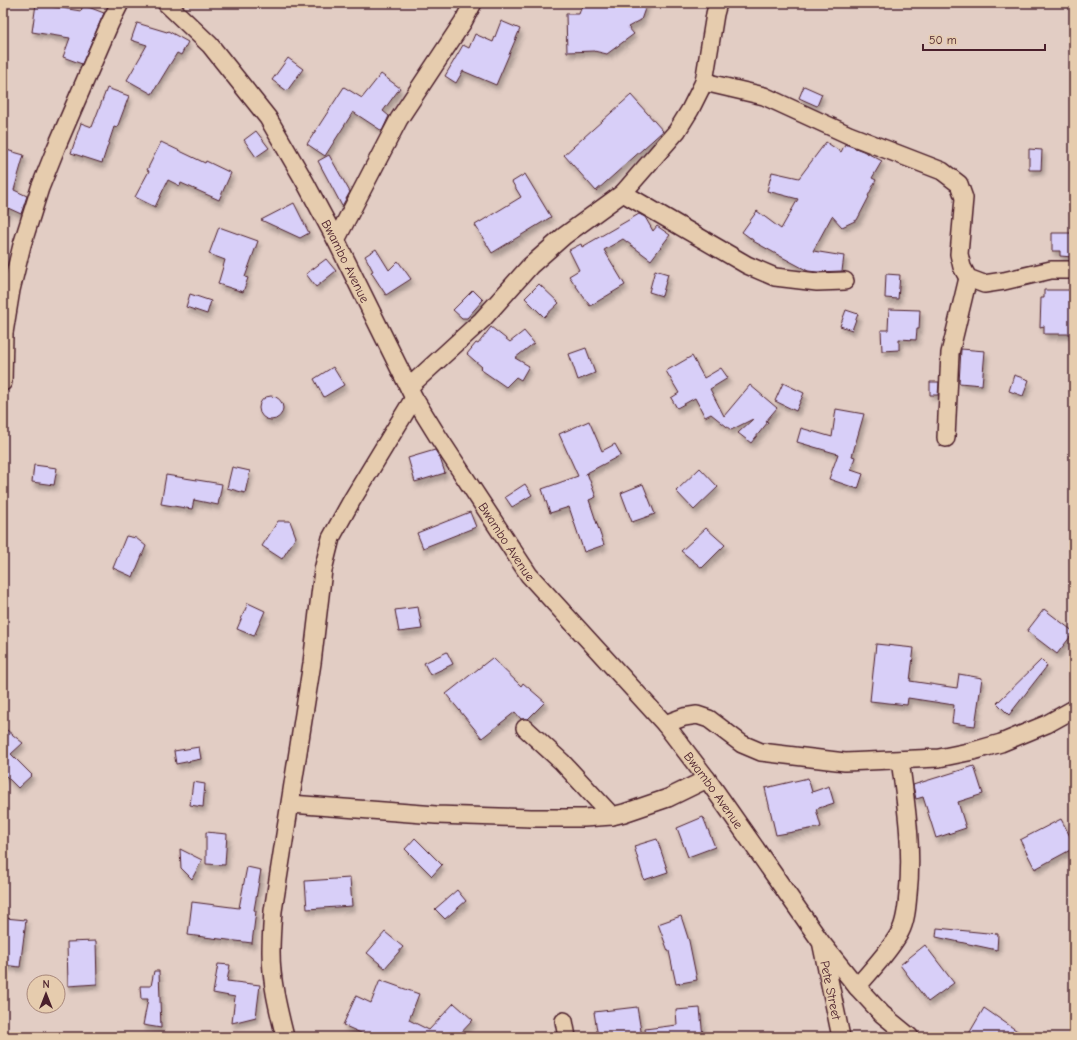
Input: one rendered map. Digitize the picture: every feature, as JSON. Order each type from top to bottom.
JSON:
[{"type":"street","points":[[3,382],[5,326],[11,290],[22,245],[40,188],[56,148],[120,3]]},
{"type":"street","name":"Bwambo Avenue","points":[[166,3],[210,45],[268,118],[336,240],[412,393],[437,435],[529,574],[665,724],[707,778],[821,942],[856,987],[882,1014],[910,1037]]},
{"type":"street","points":[[336,240],[399,119],[463,22],[473,3]]},
{"type":"street","points":[[285,1037],[272,977],[271,952],[273,911],[291,804],[318,620],[323,570],[331,538],[412,393],[482,320],[530,266],[564,236],[623,193],[676,130],[690,110],[704,82],[718,3]]},
{"type":"street","points":[[704,82],[764,96],[850,135],[942,171],[959,184],[964,198],[959,254],[962,267],[968,278],[984,284],[1051,270],[1074,270]]},
{"type":"street","points":[[623,193],[747,265],[775,277],[817,282],[845,281]]},
{"type":"street","points":[[946,438],[950,354],[968,278]]},
{"type":"street","points":[[665,724],[684,717],[698,715],[709,719],[742,744],[761,752],[845,762],[900,760],[939,758],[1001,743],[1047,724],[1074,709]]},
{"type":"street","points":[[525,728],[562,762],[612,816]]},
{"type":"street","points":[[856,987],[900,932],[907,905],[911,872],[908,814],[900,760]]},
{"type":"street","points":[[291,804],[436,815],[584,818],[612,816],[668,798],[707,778]]},
{"type":"street","name":"Pete Street","points":[[821,942],[841,1037]]},
{"type":"building","points":[[583,3],[647,3],[641,20],[628,27],[634,34],[607,54],[594,51],[567,52],[566,14],[579,14]]},
{"type":"building","points":[[36,4],[81,11],[83,5],[104,13],[82,64],[63,57],[70,38],[32,32]]},
{"type":"building","points":[[501,21],[520,29],[496,85],[463,71],[456,83],[445,76],[463,45],[469,48],[475,34],[493,42]]},
{"type":"building","points":[[137,23],[167,32],[168,31],[188,42],[181,55],[177,53],[152,94],[127,80],[147,45],[131,40]]},
{"type":"building","points":[[288,58],[303,69],[287,91],[272,80]]},
{"type":"building","points":[[381,74],[400,88],[383,111],[389,116],[382,131],[353,112],[325,156],[307,144],[344,87],[362,98]]},
{"type":"building","points":[[804,86],[822,94],[817,106],[799,98]]},
{"type":"building","points":[[107,88],[129,96],[117,128],[114,127],[102,163],[71,153],[81,123],[92,127]]},
{"type":"building","points":[[631,95],[663,131],[596,191],[564,155]]},
{"type":"building","points":[[256,131],[269,148],[256,157],[244,140]]},
{"type":"building","points":[[161,142],[205,163],[206,161],[231,173],[219,200],[181,183],[180,186],[168,180],[155,207],[135,197],[149,171],[147,170]]},
{"type":"building","points":[[826,142],[841,152],[845,144],[882,161],[872,178],[876,180],[857,220],[842,227],[832,216],[813,251],[844,256],[842,271],[817,272],[808,271],[753,241],[742,232],[757,211],[781,229],[798,199],[767,191],[772,172],[799,178]]},
{"type":"building","points":[[3,149],[24,155],[14,190],[27,196],[21,214],[8,208],[6,215],[3,214]]},
{"type":"building","points":[[1029,149],[1042,150],[1041,170],[1029,170]]},
{"type":"building","points":[[329,155],[350,192],[342,206],[318,161]]},
{"type":"building","points":[[525,174],[551,217],[492,253],[475,225],[521,197],[512,182]]},
{"type":"building","points":[[294,203],[309,233],[300,238],[261,220]]},
{"type":"building","points":[[639,214],[645,217],[653,231],[657,226],[670,235],[651,260],[623,239],[604,250],[625,285],[590,306],[569,276],[579,270],[569,250],[581,244],[582,247]]},
{"type":"building","points":[[219,227],[258,241],[245,277],[248,278],[243,292],[218,284],[225,260],[209,254]]},
{"type":"building","points":[[1052,233],[1074,233],[1073,257],[1060,256],[1060,251],[1052,251]]},
{"type":"building","points":[[376,249],[389,270],[398,261],[411,279],[386,295],[371,272],[373,271],[365,256]]},
{"type":"building","points":[[326,259],[336,271],[316,287],[306,274]]},
{"type":"building","points":[[655,270],[668,274],[662,296],[649,292]]},
{"type":"building","points":[[886,274],[900,275],[898,299],[885,298]]},
{"type":"building","points":[[539,284],[559,303],[544,317],[525,298]]},
{"type":"building","points":[[473,290],[483,300],[467,318],[462,318],[453,310]]},
{"type":"building","points":[[1044,290],[1074,290],[1074,325],[1071,325],[1071,334],[1044,334],[1044,326],[1040,327],[1041,298],[1044,298]]},
{"type":"building","points":[[190,294],[211,301],[207,314],[186,307]]},
{"type":"building","points":[[889,309],[920,310],[919,329],[917,329],[916,340],[899,339],[899,350],[882,351],[881,330],[888,330]]},
{"type":"building","points":[[846,310],[858,314],[852,330],[840,326]]},
{"type":"building","points":[[491,327],[510,342],[524,331],[534,343],[515,358],[529,366],[521,380],[516,377],[506,387],[480,369],[482,367],[467,354],[476,343],[478,344]]},
{"type":"building","points":[[586,348],[595,373],[578,380],[569,354]]},
{"type":"building","points":[[961,349],[985,351],[982,385],[959,383]]},
{"type":"building","points":[[692,356],[704,378],[721,368],[728,378],[710,389],[724,416],[750,385],[777,408],[751,443],[738,433],[753,419],[731,430],[711,414],[705,417],[695,398],[677,408],[671,398],[679,393],[666,371]]},
{"type":"building","points":[[333,367],[344,385],[324,397],[314,379]]},
{"type":"building","points":[[1014,375],[1029,380],[1023,396],[1009,391]]},
{"type":"building","points":[[930,382],[939,382],[938,395],[930,395]]},
{"type":"building","points":[[783,383],[804,393],[796,411],[775,401]]},
{"type":"building","points":[[271,396],[280,399],[283,408],[280,417],[271,420],[262,417],[259,408],[262,399]]},
{"type":"building","points":[[836,409],[864,414],[852,456],[855,457],[851,470],[863,474],[858,489],[829,479],[838,454],[797,442],[801,428],[832,437]]},
{"type":"building","points":[[589,421],[602,451],[615,444],[621,455],[585,474],[587,473],[596,497],[589,500],[604,545],[584,552],[569,507],[550,513],[542,489],[578,476],[559,434]]},
{"type":"building","points":[[435,450],[440,458],[445,473],[415,482],[408,458]]},
{"type":"building","points":[[34,465],[57,468],[54,485],[32,482]]},
{"type":"building","points":[[232,467],[250,471],[245,493],[227,488]]},
{"type":"building","points":[[700,468],[718,487],[694,510],[676,491]]},
{"type":"building","points":[[166,475],[222,484],[218,505],[194,500],[192,509],[161,504]]},
{"type":"building","points":[[525,484],[532,495],[512,507],[505,497]]},
{"type":"building","points":[[643,484],[655,514],[632,522],[621,493]]},
{"type":"building","points":[[470,512],[476,527],[423,548],[417,533]]},
{"type":"building","points":[[278,521],[290,521],[296,537],[282,559],[262,546]]},
{"type":"building","points":[[706,528],[725,545],[702,568],[681,551]]},
{"type":"building","points":[[126,536],[136,538],[146,546],[133,577],[113,568]]},
{"type":"building","points":[[248,603],[265,611],[254,636],[237,629]]},
{"type":"building","points":[[418,607],[422,629],[399,632],[395,610]]},
{"type":"building","points":[[1044,609],[1074,632],[1057,654],[1027,631]]},
{"type":"building","points":[[876,644],[914,648],[910,681],[957,688],[959,674],[982,678],[975,726],[952,723],[954,705],[908,698],[907,705],[870,701]]},
{"type":"building","points":[[447,652],[453,664],[430,675],[424,663]]},
{"type":"building","points":[[492,658],[521,686],[523,683],[545,702],[528,719],[521,719],[515,712],[482,738],[446,694]]},
{"type":"building","points":[[1041,660],[1047,666],[1009,715],[997,703]]},
{"type":"building","points":[[3,727],[23,743],[11,754],[32,775],[18,788],[3,773]]},
{"type":"building","points":[[199,747],[201,759],[176,764],[174,751]]},
{"type":"building","points":[[974,766],[983,794],[958,802],[966,828],[936,838],[923,797],[916,799],[913,785]]},
{"type":"building","points":[[808,778],[812,792],[829,786],[834,803],[816,809],[821,827],[776,835],[765,788]]},
{"type":"building","points":[[193,782],[205,784],[203,807],[190,805]]},
{"type":"building","points":[[703,817],[715,847],[688,857],[677,828]]},
{"type":"building","points":[[1061,819],[1074,844],[1074,848],[1035,869],[1020,840]]},
{"type":"building","points":[[206,832],[227,834],[225,865],[206,864]]},
{"type":"building","points":[[415,838],[442,865],[432,876],[405,849]]},
{"type":"building","points":[[657,839],[668,872],[644,880],[634,846]]},
{"type":"building","points":[[180,849],[202,860],[192,879],[181,868]]},
{"type":"building","points":[[247,867],[261,870],[254,910],[256,911],[252,943],[188,935],[192,902],[239,908]]},
{"type":"building","points":[[350,878],[352,906],[307,909],[305,881]]},
{"type":"building","points":[[457,890],[466,901],[445,919],[435,909]]},
{"type":"building","points":[[681,916],[689,941],[697,980],[676,984],[669,951],[658,924]]},
{"type":"building","points":[[5,918],[26,920],[20,967],[3,965],[3,931]]},
{"type":"building","points":[[937,928],[998,934],[997,950],[936,937]]},
{"type":"building","points":[[385,932],[403,947],[385,968],[367,953]]},
{"type":"building","points":[[96,941],[97,984],[68,986],[67,942]]},
{"type":"building","points":[[925,945],[954,983],[928,1002],[900,965]]},
{"type":"building","points":[[218,964],[230,965],[227,981],[260,985],[256,1017],[232,1023],[235,997],[213,993]]},
{"type":"building","points":[[154,971],[159,971],[161,1028],[143,1025],[148,999],[141,999],[140,986],[151,986]]},
{"type":"building","points":[[380,980],[419,994],[409,1020],[429,1030],[454,1003],[473,1020],[457,1037],[370,1037],[343,1025],[356,996],[371,1003]]},
{"type":"building","points":[[637,1007],[642,1037],[598,1037],[594,1012]]},
{"type":"building","points":[[700,1008],[703,1037],[646,1037],[645,1029],[677,1025],[676,1010]]},
{"type":"building","points":[[984,1008],[1026,1037],[967,1037]]}]
